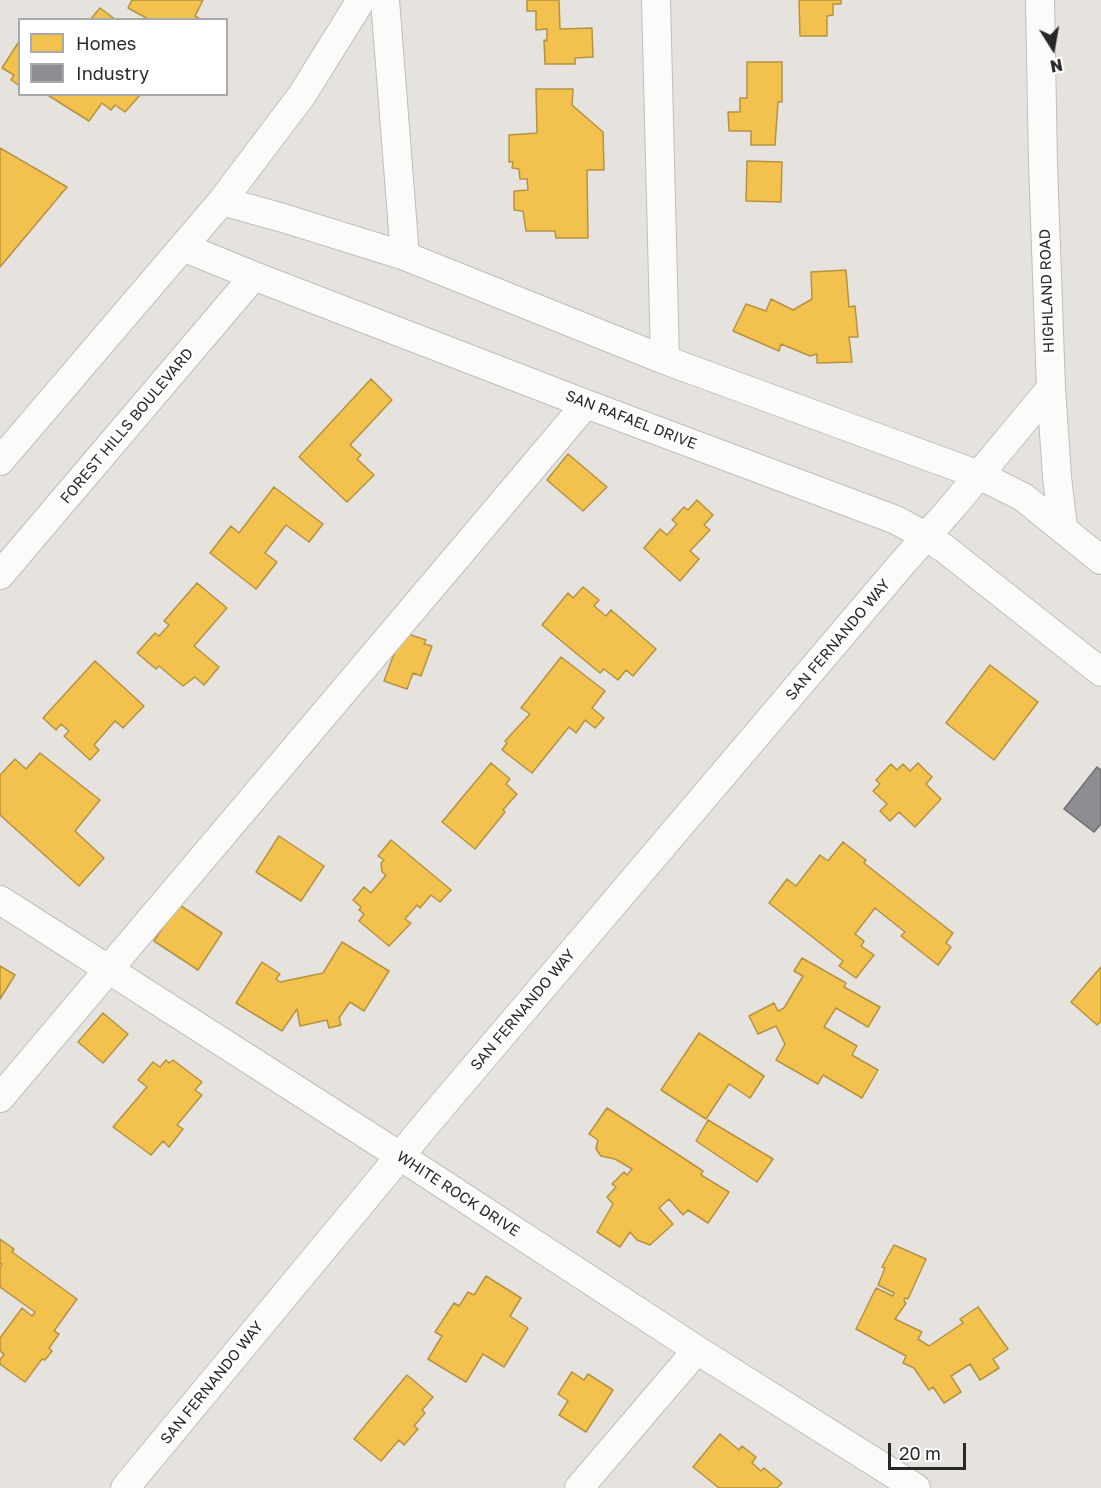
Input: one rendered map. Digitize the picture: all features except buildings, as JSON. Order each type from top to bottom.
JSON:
[{"type":"street","points":[[0,461],[222,201],[302,96],[361,0]]},
{"type":"street","points":[[385,0],[405,256]]},
{"type":"street","points":[[656,0],[665,360]]},
{"type":"street","name":"HIGHLAND ROAD","points":[[1040,0],[1042,164],[1051,388],[1063,528]]},
{"type":"street","points":[[222,201],[405,256],[665,360],[979,475],[1023,497],[1101,560]]},
{"type":"street","name":"SAN RAFAEL DRIVE","points":[[183,247],[586,404],[897,520],[927,537],[1101,672]]},
{"type":"street","name":"FOREST HILLS BOULEVARD","points":[[0,575],[254,276]]},
{"type":"street","points":[[927,537],[1051,388]]},
{"type":"street","points":[[0,1098],[586,404]]},
{"type":"street","name":"SAN FERNANDO WAY","points":[[125,1488],[400,1156],[927,537]]},
{"type":"street","name":"WHITE ROCK DRIVE","points":[[0,900],[400,1156],[697,1350],[916,1488]]},
{"type":"street","points":[[579,1488],[697,1350]]}]
